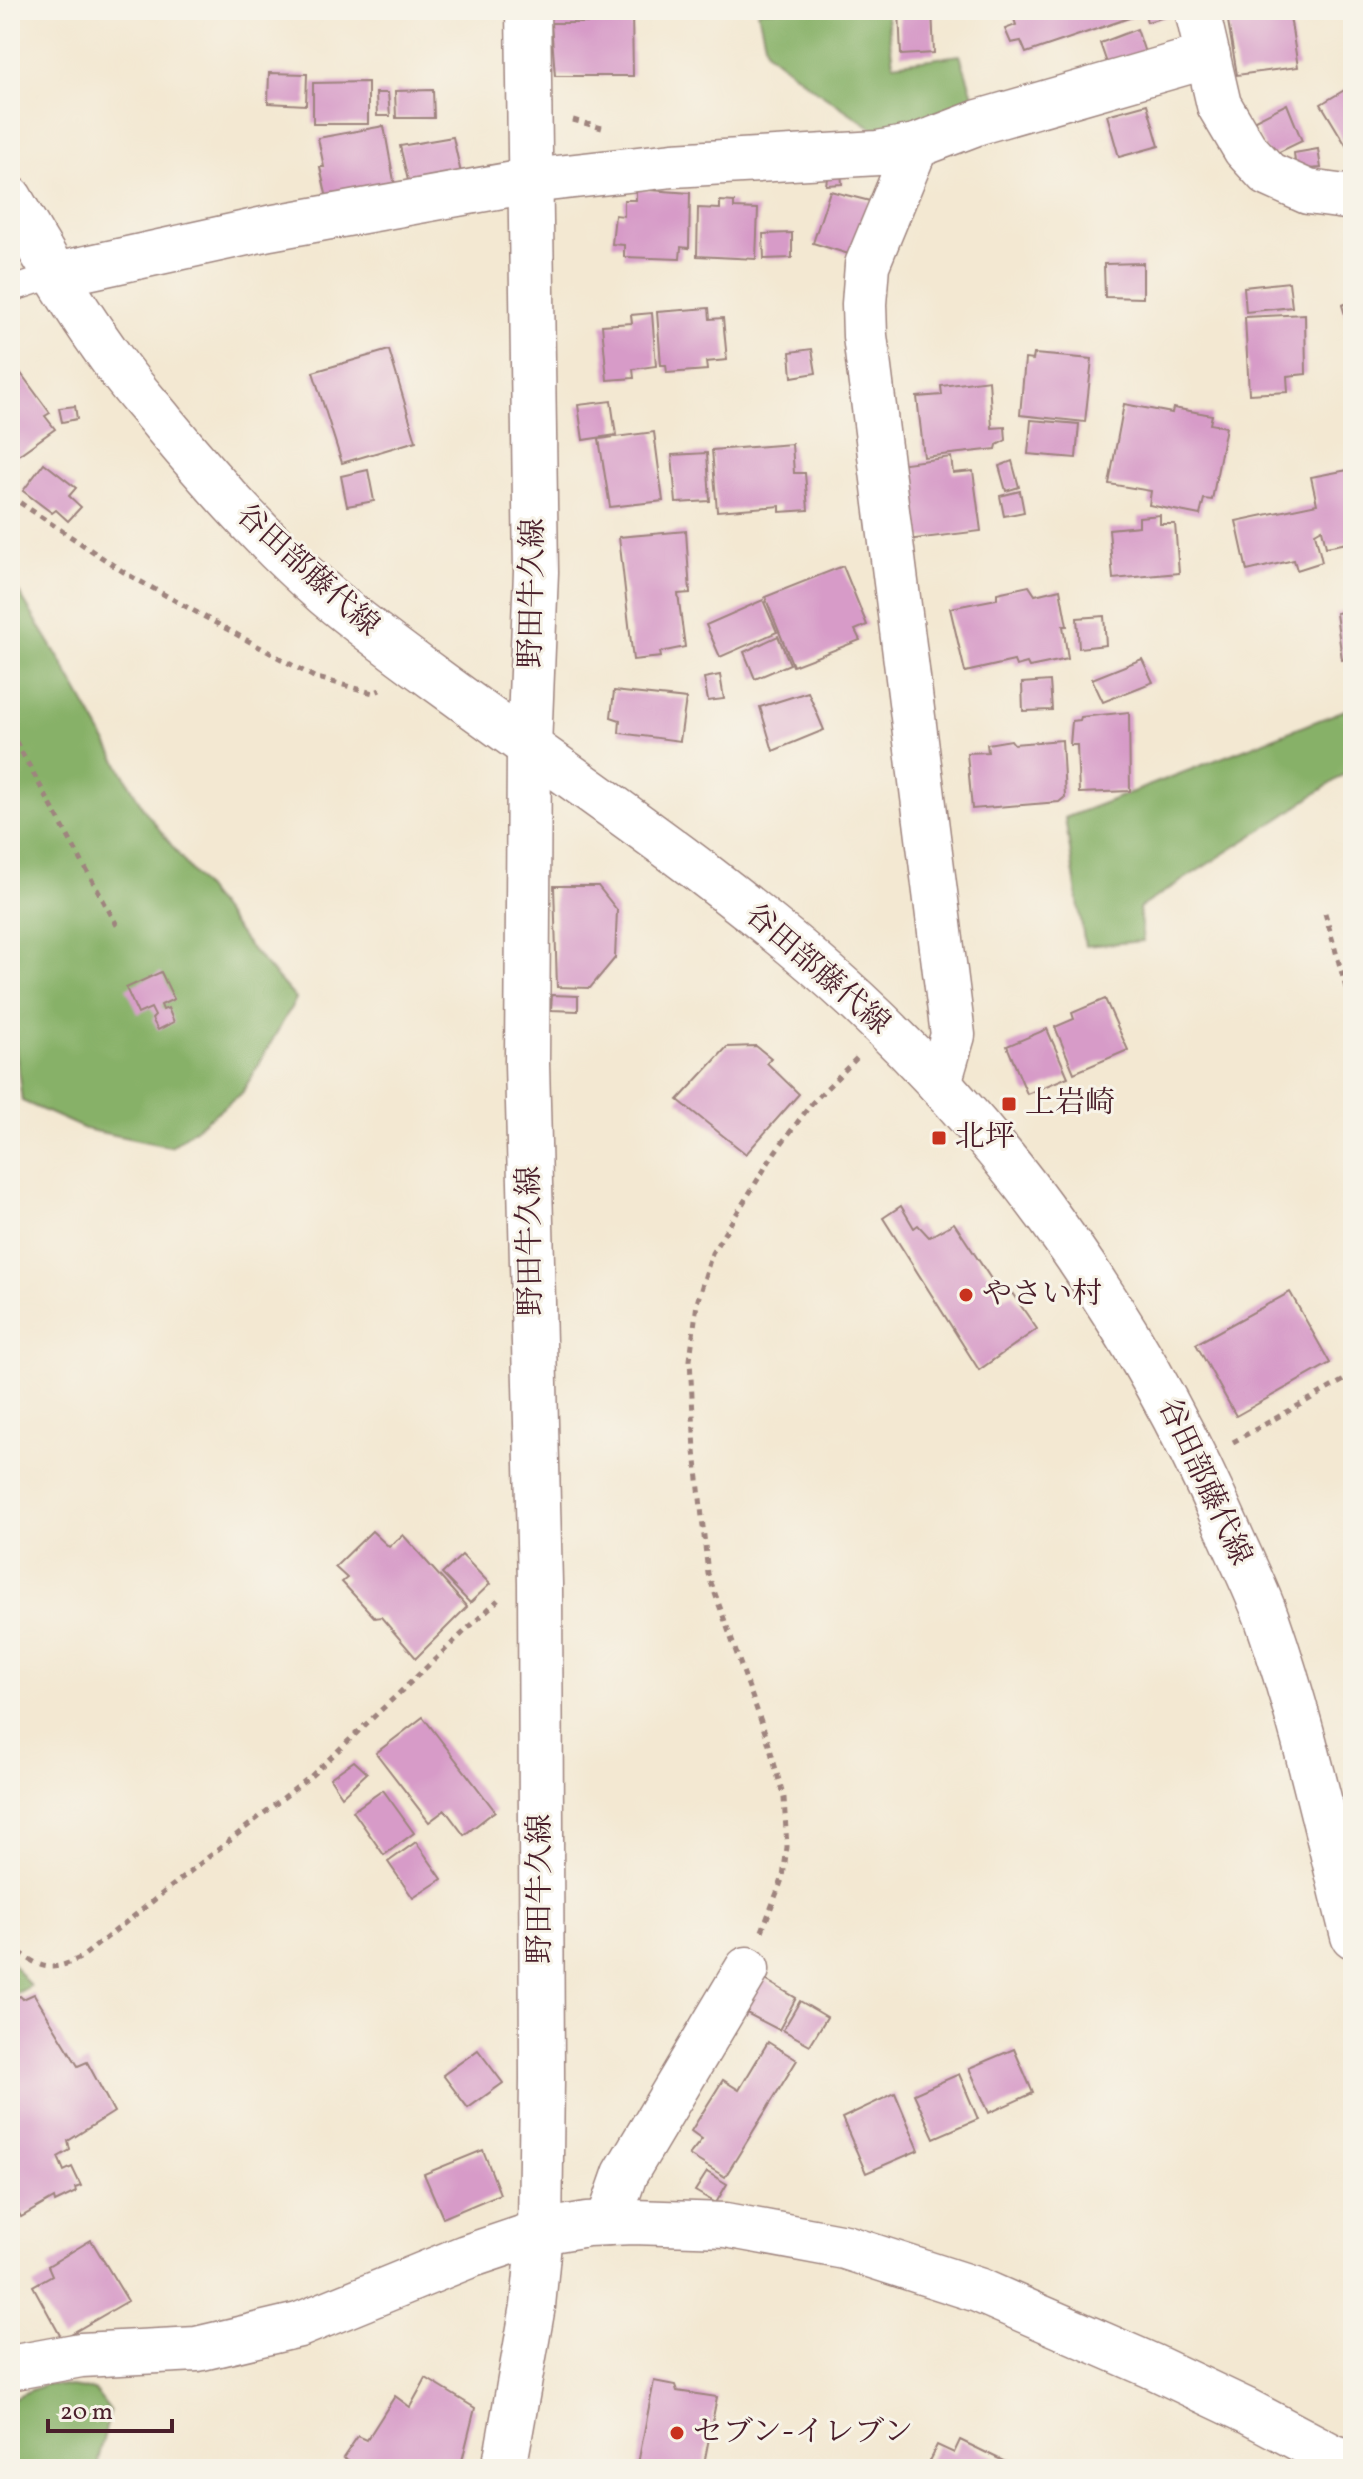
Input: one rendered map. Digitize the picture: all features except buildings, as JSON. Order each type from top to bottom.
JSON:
[{"type":"main road","name":"野田牛久線","points":[[504,2469],[533,2306],[540,2232],[542,2079],[539,1561],[527,1063],[529,747],[536,572],[528,10]]},
{"type":"main road","points":[[1197,10],[1219,105],[1245,149],[1268,174],[1308,192],[1353,198]]},
{"type":"main road","points":[[55,275],[269,228],[530,181],[673,165],[878,153],[916,146],[979,122],[1208,56]]},
{"type":"main road","points":[[916,146],[867,265],[864,304],[865,336],[953,1035],[939,1083]]},
{"type":"main road","name":"谷田部藤代線","points":[[10,198],[55,275],[114,364],[228,499],[326,595],[688,861],[779,932],[887,1029],[939,1083],[1020,1178],[1092,1278],[1152,1374],[1197,1462],[1266,1616],[1300,1731],[1353,1936]]},
{"type":"main road","points":[[608,2223],[625,2174],[747,1969]]},
{"type":"main road","points":[[10,2368],[81,2355],[197,2349],[299,2325],[466,2257],[540,2232],[608,2223],[726,2225],[845,2247],[992,2297],[1152,2366],[1332,2456],[1353,2463]]},
{"type":"lane","points":[[10,290],[55,275]]},
{"type":"path","points":[[10,496],[125,573],[314,677],[373,693],[382,689],[401,653]]},
{"type":"path","points":[[10,731],[119,929]]},
{"type":"path","points":[[1325,913],[1353,1013]]},
{"type":"path","points":[[747,1969],[783,1877],[787,1847],[784,1798],[767,1738],[708,1574],[695,1451],[690,1360],[697,1303],[712,1253],[775,1152],[812,1103],[887,1029]]},
{"type":"path","points":[[10,1081],[10,1102]]},
{"type":"path","points":[[1197,1462],[1353,1375]]},
{"type":"path","points":[[10,1945],[41,1968],[60,1967],[82,1957],[311,1776],[539,1561]]},
{"type":"green space","points":[[886,10],[893,64],[960,55],[974,98],[881,134],[810,86],[767,52],[758,12]]},
{"type":"green space","points":[[10,578],[62,663],[143,808],[248,945],[296,999],[242,1093],[171,1147],[85,1129],[22,1101],[10,1002]]},
{"type":"green space","points":[[1353,707],[1353,768],[1139,908],[1143,941],[1085,946],[1065,818]]},
{"type":"green space","points":[[10,1960],[30,1986],[10,1997]]},
{"type":"green space","points":[[46,2384],[94,2390],[110,2411],[98,2461],[99,2469],[10,2469],[10,2399]]},
{"type":"place","name":"上岩崎","points":[[1009,1104]]},
{"type":"place","name":"北坪","points":[[939,1138]]},
{"type":"place","name":"やさい村","points":[[966,1295]]},
{"type":"place","name":"セブン-イレブン","points":[[677,2433]]}]
